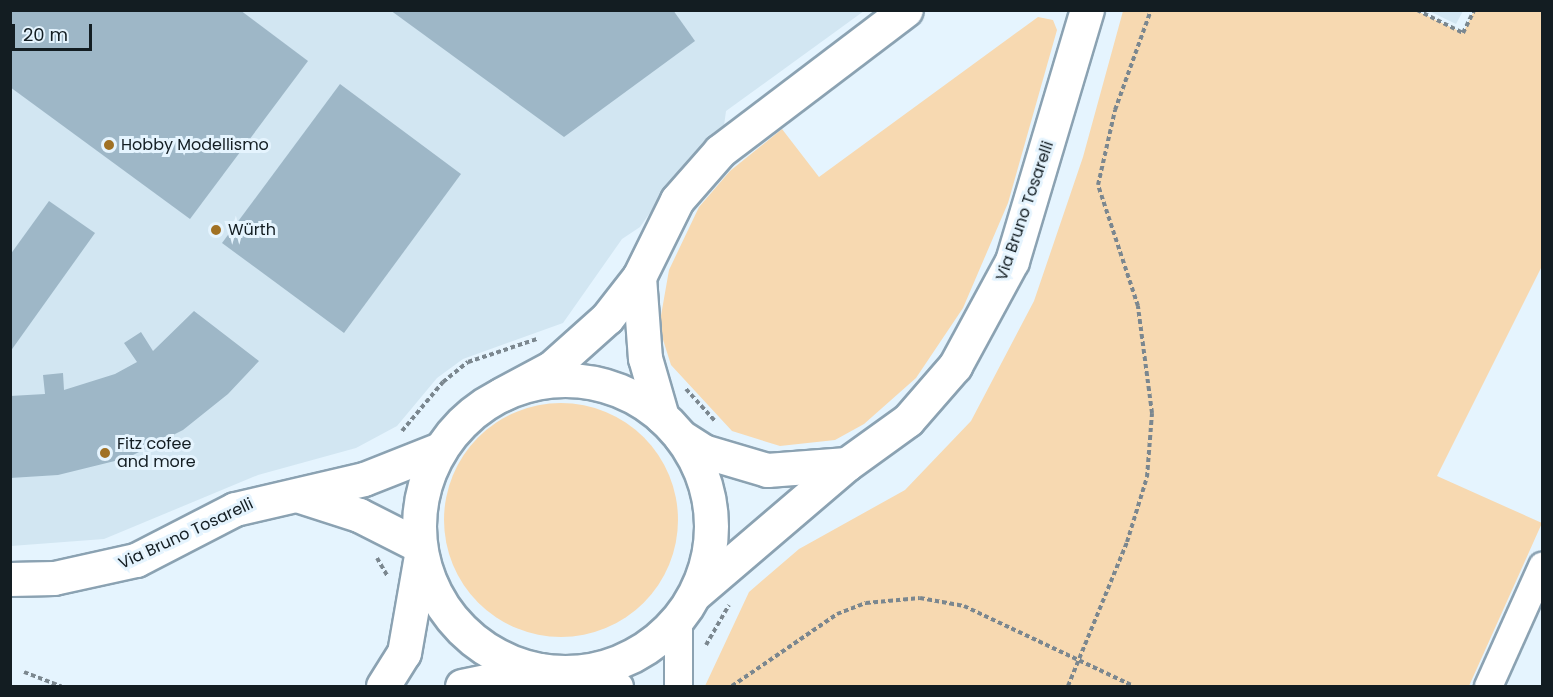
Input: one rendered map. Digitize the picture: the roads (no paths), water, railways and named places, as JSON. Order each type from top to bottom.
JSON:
[{"type":"main road","points":[[383,687],[404,653],[421,551],[423,491],[440,449],[467,417],[582,345],[639,277],[677,200],[701,170],[745,129],[906,10]]},
{"type":"main road","name":"Via Bruno Tosarelli","points":[[539,670],[573,672],[612,664],[648,647],[686,607],[847,464],[908,420],[975,335],[1012,261],[1087,10]]},
{"type":"main road","points":[[639,277],[645,358],[671,427],[706,486],[711,513],[711,542],[686,607]]},
{"type":"main road","points":[[502,394],[546,382],[602,385],[711,454],[767,470],[847,464]]},
{"type":"main road","name":"Via Bruno Tosarelli","points":[[10,579],[54,578],[126,563],[235,509],[289,493],[364,479],[440,449]]},
{"type":"main road","points":[[289,493],[359,515],[421,551],[451,618],[486,648],[539,670]]},
{"type":"main road","points":[[462,687],[539,670]]},
{"type":"street","points":[[1488,687],[1542,566]]},
{"type":"street","points":[[678,687],[686,607]]},
{"type":"street","points":[[573,672],[619,687]]},
{"type":"place","name":"Hobby Modellismo","points":[[109,145]]},
{"type":"place","name":"Würth","points":[[216,230]]},
{"type":"place","name":"Fitz cofee and more","points":[[105,453]]}]
